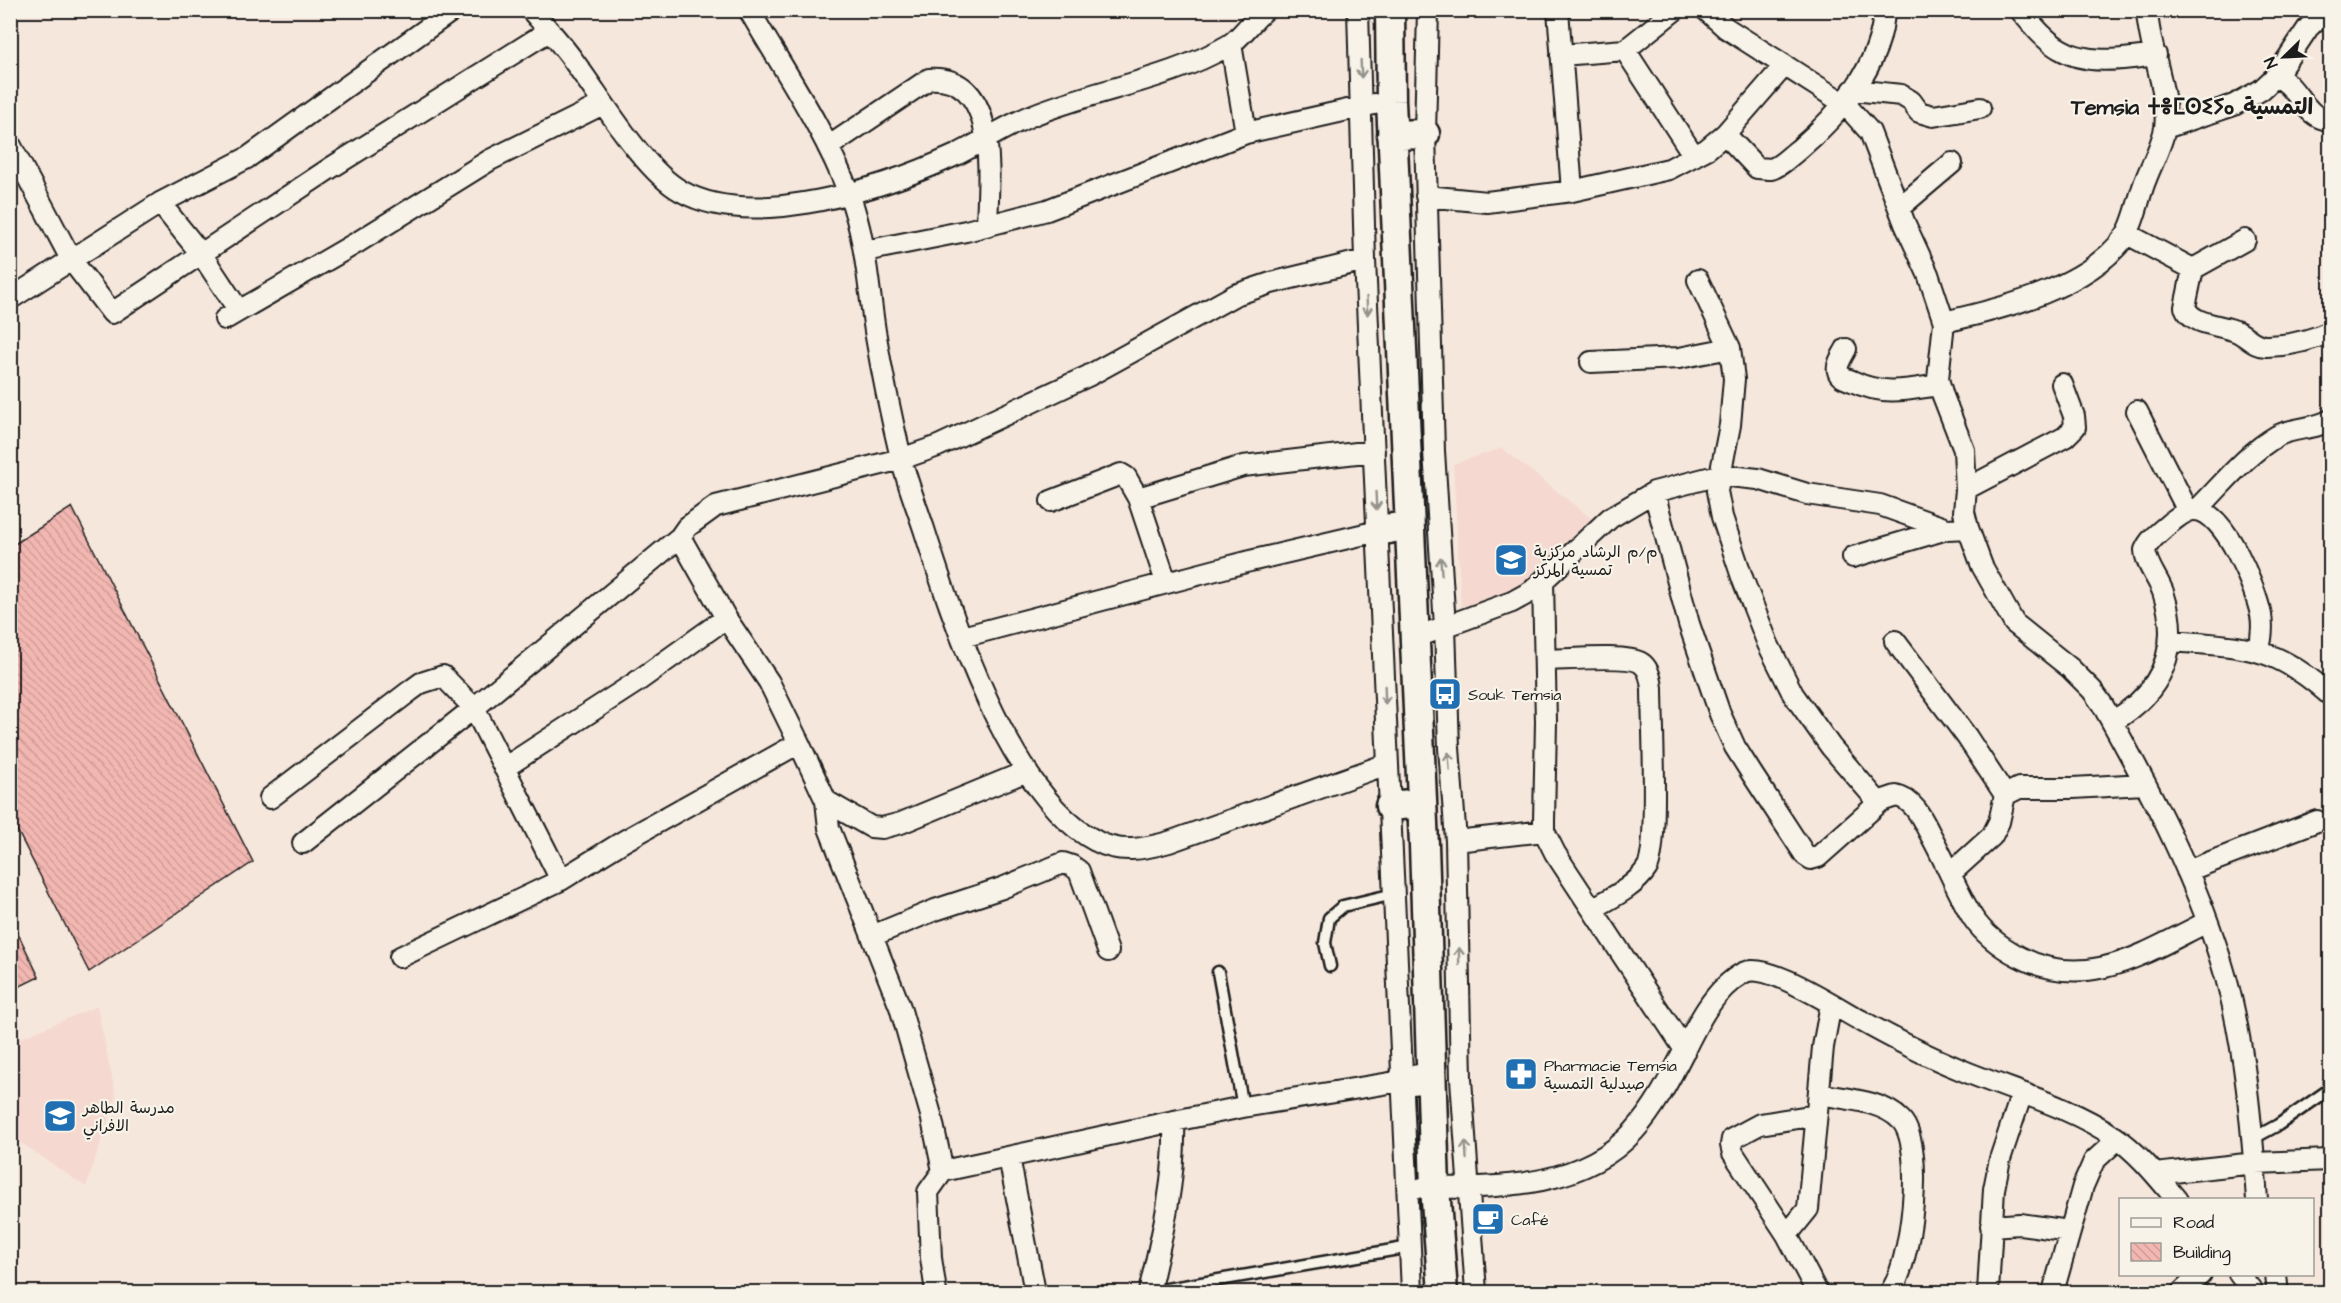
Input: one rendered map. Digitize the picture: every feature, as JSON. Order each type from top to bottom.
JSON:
[{"type":"main road","points":[[1390,10],[1392,135],[1422,803],[1430,1078],[1421,1188],[1443,1293]]},
{"type":"main road","points":[[1392,135],[1425,134]]},
{"type":"main road","points":[[1378,531],[1408,525]]},
{"type":"main road","points":[[1390,806],[1422,803]]},
{"type":"main road","points":[[1402,1081],[1430,1078]]},
{"type":"street","points":[[10,299],[160,203],[247,158],[453,10]]},
{"type":"street","points":[[531,10],[574,62],[603,104],[660,175],[679,190],[697,199],[725,206],[769,207],[849,195],[897,179],[955,155],[1005,127],[1035,114],[1188,64],[1231,44],[1252,20],[1265,10]]},
{"type":"street","points":[[749,10],[828,147],[849,195],[865,251],[875,332],[902,459],[936,569],[1000,725],[1027,771],[1055,809],[1075,828],[1097,842],[1119,850],[1144,849],[1169,843],[1387,764]]},
{"type":"street","points":[[1358,10],[1365,260],[1402,1081],[1421,1188],[1410,1247],[1412,1293]]},
{"type":"street","points":[[1428,10],[1425,134],[1434,451],[1456,841],[1461,1079],[1476,1293]]},
{"type":"street","points":[[1558,10],[1572,191]]},
{"type":"street","points":[[1561,55],[1625,50],[1675,10]]},
{"type":"street","points":[[1706,10],[1726,28],[1784,66],[1849,97],[1901,95],[1911,100],[1919,112],[1933,116],[1980,108]]},
{"type":"street","points":[[1725,134],[1757,168],[1773,169],[1815,135],[1849,97],[1875,52],[1884,10]]},
{"type":"street","points":[[2020,10],[2047,40],[2073,55],[2117,60],[2156,55]]},
{"type":"street","points":[[1944,322],[2044,292],[2075,278],[2106,257],[2127,234],[2165,128],[2163,98],[2147,10]]},
{"type":"street","points":[[2165,128],[2241,102],[2261,90],[2276,76],[2298,40],[2326,10]]},
{"type":"street","points":[[10,144],[72,261],[112,314],[329,169],[549,31]]},
{"type":"street","points":[[1231,44],[1246,133]]},
{"type":"street","points":[[1625,50],[1694,156]]},
{"type":"street","points":[[1426,196],[1487,202],[1572,191],[1669,169],[1707,149],[1725,134],[1784,66]]},
{"type":"street","points":[[2276,76],[2288,83],[2313,115],[2331,120]]},
{"type":"street","points":[[828,147],[929,79],[944,78],[958,84],[974,99],[988,138],[987,226]]},
{"type":"street","points":[[1849,97],[1870,132],[1899,208],[1928,274],[1944,322],[1939,353],[1939,385],[1964,450],[1966,489],[1964,512],[1982,566],[2014,623],[2042,643],[2092,690],[2112,722],[2144,784],[2187,871],[2207,922],[2228,989],[2237,1031],[2255,1163],[2257,1198]]},
{"type":"street","points":[[865,251],[987,226],[1047,210],[1246,133],[1391,101]]},
{"type":"street","points":[[160,203],[202,255],[232,315],[358,242],[490,160],[603,104]]},
{"type":"street","points":[[1899,208],[1952,163]]},
{"type":"street","points":[[2127,234],[2193,269]]},
{"type":"street","points":[[2245,240],[2193,269],[2185,307],[2193,317],[2238,332],[2265,347],[2294,343],[2331,332]]},
{"type":"street","points":[[303,843],[474,708],[680,537],[687,527],[716,507],[902,459],[938,446],[1088,376],[1235,295],[1270,283],[1365,260]]},
{"type":"street","points":[[1698,280],[1730,348],[1734,380],[1730,425],[1717,491],[1722,517],[1743,580],[1778,668],[1793,694],[1832,747],[1880,803]]},
{"type":"street","points":[[1591,362],[1679,358],[1730,348]]},
{"type":"street","points":[[1846,349],[1837,368],[1838,372],[1841,376],[1863,386],[1892,392],[1939,385]]},
{"type":"street","points":[[1966,489],[2065,437],[2075,427],[2074,416],[2062,384]]},
{"type":"street","points":[[2137,411],[2193,511],[2210,517],[2218,525],[2235,547],[2247,570],[2261,616],[2262,631],[2258,651]]},
{"type":"street","points":[[2112,722],[2137,705],[2150,692],[2164,667],[2171,641],[2168,607],[2145,550],[2149,542],[2159,532],[2193,511],[2255,451],[2279,434],[2303,430],[2331,420]]},
{"type":"street","points":[[1138,498],[1243,466],[1374,451]]},
{"type":"street","points":[[1051,501],[1121,474],[1126,477],[1138,498],[1166,582]]},
{"type":"street","points":[[1414,638],[1512,602],[1543,582],[1610,518],[1654,492],[1719,475],[1758,479],[1807,494],[1880,505],[1947,529]]},
{"type":"street","points":[[1654,492],[1689,624],[1720,714],[1735,747],[1805,855],[1812,859],[1818,857],[1880,803],[1896,796],[1909,802],[1927,828],[1974,919],[2006,949],[2027,961],[2052,969],[2072,972],[2099,969],[2126,960],[2207,922]]},
{"type":"street","points":[[1853,556],[1947,529],[1968,528]]},
{"type":"street","points":[[962,637],[1166,582],[1378,531]]},
{"type":"street","points":[[680,537],[726,618],[769,682],[826,801],[829,828],[900,1007],[943,1171]]},
{"type":"street","points":[[1543,582],[1544,831],[1555,853],[1684,1050]]},
{"type":"street","points":[[504,768],[635,683],[726,618]]},
{"type":"street","points":[[1895,641],[1967,737],[2006,795]]},
{"type":"street","points":[[2171,641],[2258,651],[2293,667],[2331,695]]},
{"type":"street","points":[[1545,660],[1631,659],[1646,667],[1652,688],[1654,827],[1652,855],[1649,866],[1636,880],[1592,909]]},
{"type":"street","points":[[270,798],[410,691],[436,677],[443,676],[474,708],[561,880]]},
{"type":"street","points":[[400,957],[561,880],[624,841],[799,743]]},
{"type":"street","points":[[826,801],[859,822],[871,827],[882,828],[901,823],[1027,771]]},
{"type":"street","points":[[1950,874],[1992,836],[1999,822],[2006,795],[2019,788],[2144,784]]},
{"type":"street","points":[[2187,871],[2317,821]]},
{"type":"street","points":[[1456,841],[1544,831]]},
{"type":"street","points":[[872,936],[1063,863],[1079,871],[1107,951]]},
{"type":"street","points":[[1421,1188],[1527,1183],[1548,1179],[1593,1161],[1610,1151],[1633,1132],[1649,1113],[1718,994],[1743,972],[1750,970],[1769,973],[1910,1047],[1960,1070],[2078,1117],[2118,1139],[2155,1174],[2175,1198]]},
{"type":"street","points":[[1787,1234],[1808,1209],[1823,1047],[1830,1004]]},
{"type":"street","points":[[936,1293],[931,1258],[928,1192],[943,1171],[1243,1107],[1402,1081]]},
{"type":"street","points":[[1988,1293],[1994,1189],[2000,1159],[2022,1093]]},
{"type":"street","points":[[1819,1094],[1863,1102],[1879,1108],[1900,1119],[1910,1136],[1914,1163],[1908,1243],[1903,1266],[1890,1293]]},
{"type":"street","points":[[1816,1115],[1760,1124],[1739,1133],[1732,1139],[1731,1145],[1733,1153],[1787,1234],[1817,1293]]},
{"type":"street","points":[[1149,1292],[1167,1206],[1173,1163],[1174,1121]]},
{"type":"street","points":[[2053,1293],[2083,1186],[2094,1161],[2118,1139]]},
{"type":"street","points":[[1009,1157],[1035,1293]]},
{"type":"street","points":[[2155,1174],[2255,1163],[2331,1160]]},
{"type":"street","points":[[1991,1226],[2020,1224],[2069,1231]]},
{"type":"street","points":[[2182,1293],[2200,1276]]},
{"type":"street","points":[[2240,1276],[2253,1293]]},
{"type":"street","points":[[2276,1276],[2276,1293]]},
{"type":"lane","points":[[1330,966],[1325,944],[1329,918],[1343,906],[1394,894]]},
{"type":"lane","points":[[1218,972],[1243,1107]]},
{"type":"lane","points":[[2252,1139],[2278,1125],[2331,1089]]},
{"type":"lane","points":[[1149,1292],[1410,1247]]},
{"type":"shaded area","name":"م/م الرشاد مركزية تمسية المركز","points":[[1502,448],[1601,526],[1526,594],[1495,604],[1461,606],[1453,464]]},
{"type":"shaded area","name":"مدرسة الطاهر الافراني","points":[[97,1006],[116,1096],[86,1187],[11,1136],[11,1051],[16,1040]]},
{"type":"building","points":[[72,507],[253,862],[89,972],[10,816],[10,547]]},
{"type":"building","points":[[10,917],[39,977],[10,991]]},
{"type":"place","name":"م/م الرشاد مركزية تمسية المركز","points":[[1511,560]]},
{"type":"place","name":"Souk Temsia","points":[[1445,694]]},
{"type":"place","name":"Pharmacie Temsia صيدلية التمسية","points":[[1521,1074]]},
{"type":"place","name":"مدرسة الطاهر الافراني","points":[[60,1116]]},
{"type":"place","name":"Café","points":[[1488,1219]]},
{"type":"district","name":"Temsia ⵜⴻⵎⵙⵉⵢⴰ التمسية","points":[[2192,106]]}]
